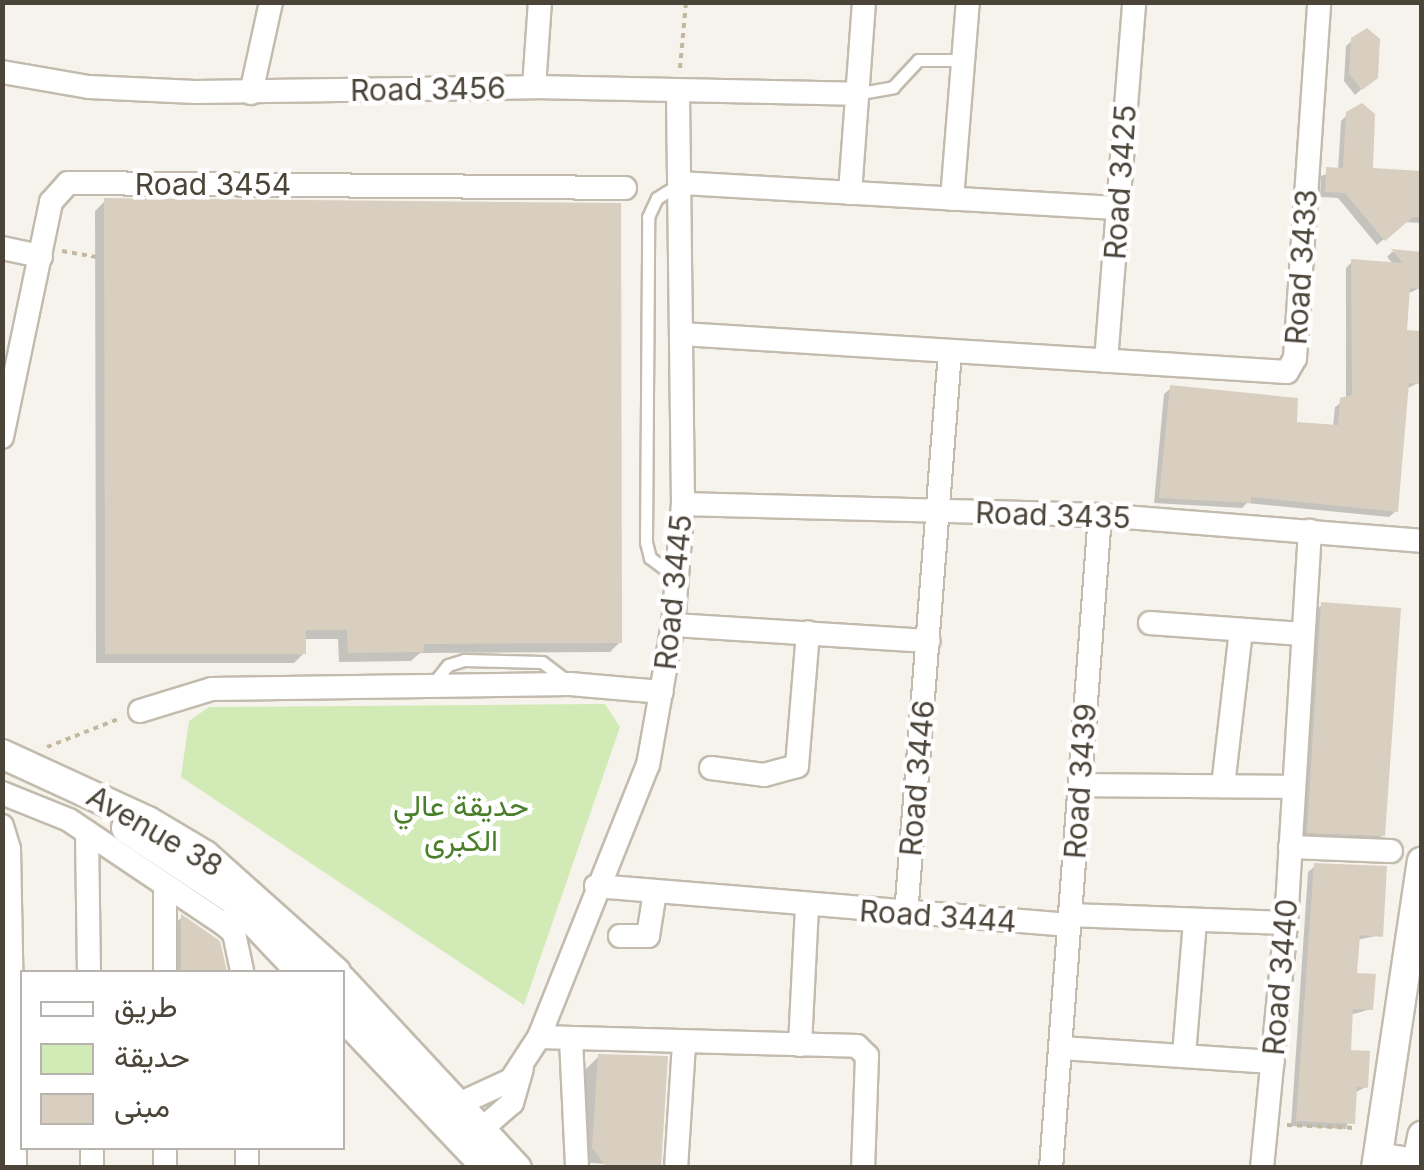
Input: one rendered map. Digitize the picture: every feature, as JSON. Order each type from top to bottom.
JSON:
[{"type":"street","points":[[251,93],[271,2]]},
{"type":"street","points":[[534,87],[540,2]]},
{"type":"street","points":[[850,192],[864,2]]},
{"type":"street","points":[[952,199],[968,2]]},
{"type":"street","name":"Road 3425","points":[[1106,360],[1134,2]]},
{"type":"street","name":"Road 3433","points":[[682,334],[1268,374],[1292,367],[1319,2]]},
{"type":"street","name":"Road 3456","points":[[2,72],[90,87],[251,93],[534,87],[855,94]]},
{"type":"street","name":"Road 3445","points":[[522,1065],[538,1037],[648,765],[673,625],[684,504],[678,91]]},
{"type":"street","points":[[681,182],[1118,208]]},
{"type":"street","name":"Road 3454","points":[[2,437],[52,202],[68,183],[624,188]]},
{"type":"street","points":[[2,248],[42,252]]},
{"type":"street","points":[[938,511],[950,352]]},
{"type":"street","name":"Road 3435","points":[[684,504],[1100,515],[1422,540]]},
{"type":"street","name":"Road 3446","points":[[906,915],[938,511]]},
{"type":"street","name":"Road 3439","points":[[1051,1168],[1100,515]]},
{"type":"street","name":"Road 3440","points":[[1262,1168],[1286,923],[1310,531]]},
{"type":"street","points":[[1150,623],[1302,634]]},
{"type":"street","points":[[673,625],[928,642]]},
{"type":"street","points":[[1223,786],[1241,630]]},
{"type":"street","points":[[711,768],[764,774],[797,766],[808,632]]},
{"type":"street","points":[[140,711],[212,689],[570,684],[662,692]]},
{"type":"street","name":"Avenue 38","points":[[2,754],[178,837],[278,939],[301,970]]},
{"type":"street","name":"Avenue 38","points":[[2,770],[140,836],[232,899],[278,939],[332,970]]},
{"type":"street","points":[[1080,785],[1294,787]]},
{"type":"street","points":[[2,792],[87,832],[234,933],[242,970]]},
{"type":"street","points":[[2,826],[9,849],[15,1168]]},
{"type":"street","points":[[87,832],[89,970]]},
{"type":"street","points":[[1290,847],[1391,851]]},
{"type":"street","points":[[1419,1156],[1378,1150],[1422,862]]},
{"type":"street","points":[[165,886],[232,899]]},
{"type":"street","points":[[165,886],[165,970]]},
{"type":"street","name":"Road 3444","points":[[596,886],[906,915],[1286,923]]},
{"type":"street","points":[[620,936],[648,936],[655,892]]},
{"type":"street","points":[[800,1045],[807,906]]},
{"type":"street","points":[[1184,1055],[1194,920]]},
{"type":"street","points":[[254,970],[278,939]]},
{"type":"street","points":[[345,984],[456,1115],[487,1168]]},
{"type":"street","points":[[345,1018],[456,1115],[484,1127],[517,1168]]},
{"type":"street","points":[[538,1037],[857,1046],[866,1056],[864,1168]]},
{"type":"street","points":[[571,1039],[577,1168]]},
{"type":"street","points":[[676,1168],[684,1044]]},
{"type":"street","points":[[1061,1048],[1273,1062]]},
{"type":"street","points":[[456,1115],[496,1091],[522,1065]]},
{"type":"street","points":[[484,1127],[512,1104],[522,1065]]},
{"type":"lane","points":[[855,94],[893,87],[918,60],[964,60]]},
{"type":"lane","points":[[677,578],[650,558],[646,542],[648,228],[657,198],[681,182]]},
{"type":"path","points":[[678,91],[686,2]]},
{"type":"path","points":[[42,252],[95,257]]},
{"type":"path","points":[[34,768],[59,739],[140,711]]},
{"type":"path","points":[[1267,1124],[1378,1150]]},
{"type":"green space","name":"حديقة عالي الكبرى","points":[[605,704],[620,727],[524,1005],[181,777],[189,721],[209,707]]},
{"type":"building","points":[[1367,28],[1380,39],[1378,78],[1362,90],[1349,74],[1351,38]]},
{"type":"building","points":[[1362,103],[1375,114],[1373,168],[1422,171],[1422,218],[1413,217],[1385,241],[1345,193],[1325,192],[1326,167],[1343,168],[1346,112]]},
{"type":"building","points":[[104,198],[621,203],[622,643],[424,644],[424,652],[348,653],[347,630],[306,630],[306,654],[105,654]]},
{"type":"building","points":[[1391,249],[1422,252],[1422,289],[1410,288],[1407,330],[1422,331],[1421,384],[1409,383],[1398,512],[1251,497],[1251,503],[1159,498],[1170,385],[1298,398],[1297,422],[1338,425],[1340,398],[1352,395],[1351,259],[1403,263]]},
{"type":"building","points":[[1321,602],[1401,608],[1385,836],[1307,833]]},
{"type":"building","points":[[1314,863],[1387,866],[1383,937],[1360,935],[1357,973],[1376,974],[1373,1010],[1353,1009],[1351,1050],[1370,1051],[1368,1088],[1357,1087],[1355,1124],[1296,1121]]},
{"type":"building","points":[[181,914],[220,941],[227,970],[181,970]]},
{"type":"building","points":[[598,1054],[668,1056],[661,1168],[607,1168],[592,1148]]}]
